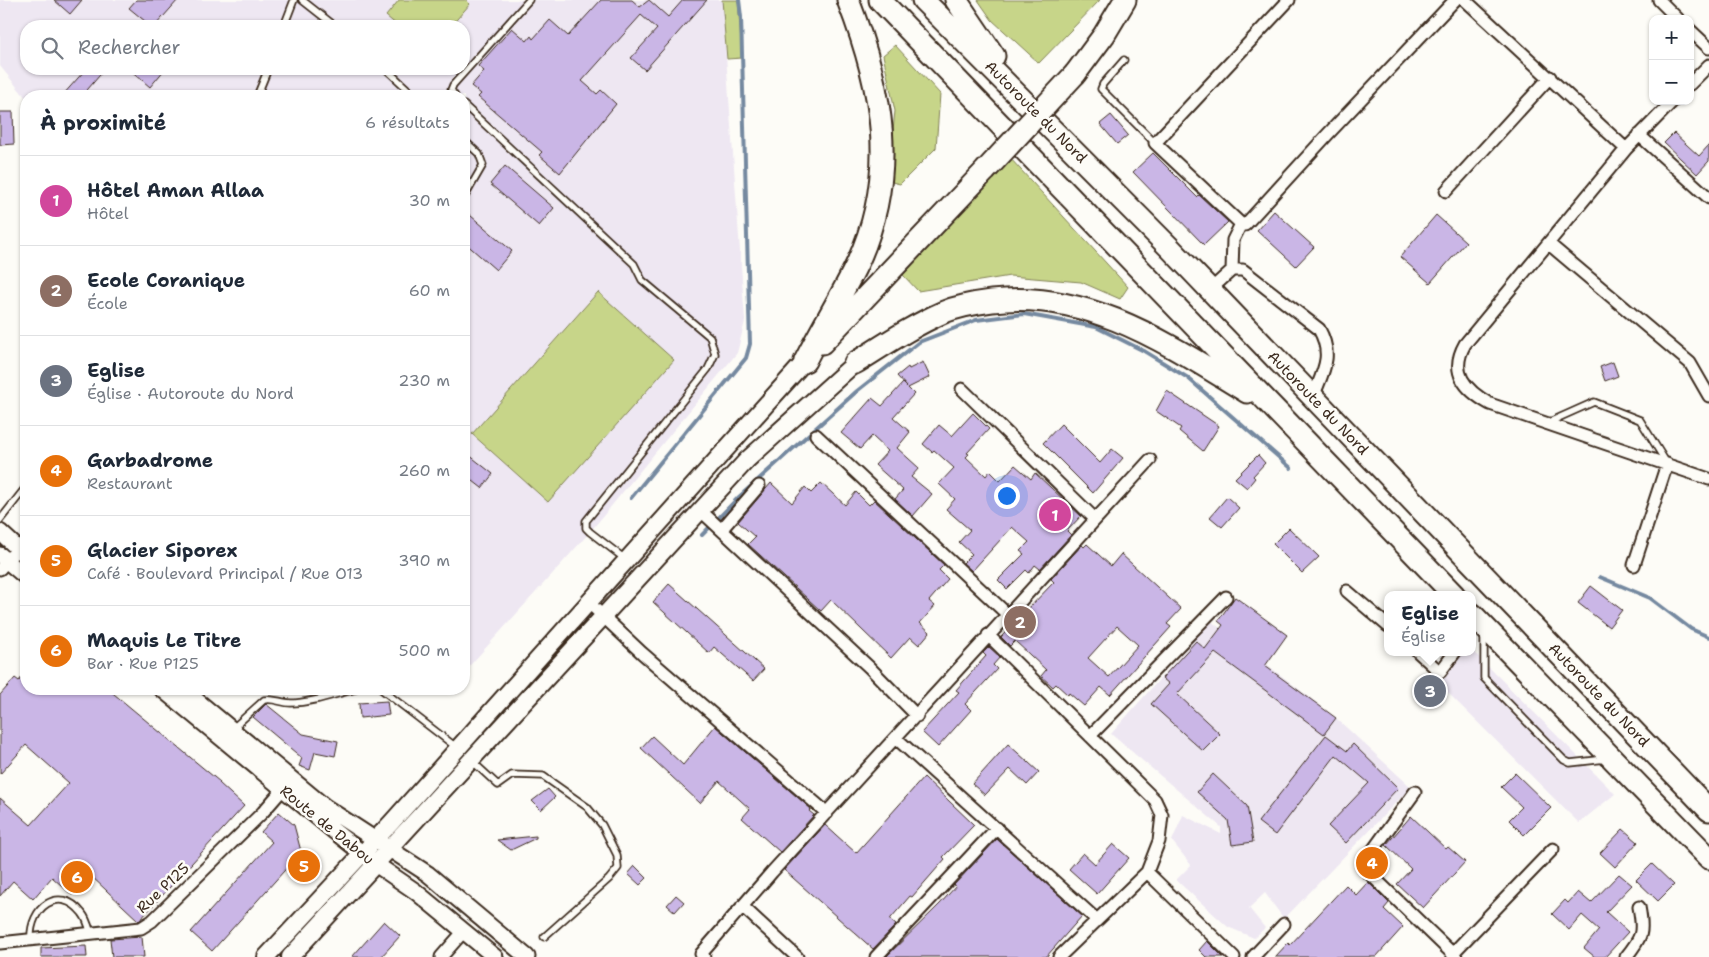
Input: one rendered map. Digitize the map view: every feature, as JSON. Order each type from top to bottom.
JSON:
[{"type":"highway","points":[[804,361],[857,264],[874,215],[884,155],[879,98],[869,57],[848,0]]},
{"type":"highway","points":[[880,0],[1450,591]]},
{"type":"highway","name":"Autoroute du Nord","points":[[923,0],[1210,290],[1709,810]]},
{"type":"highway","points":[[956,0],[1020,96]]},
{"type":"highway","points":[[804,361],[985,171],[1074,74],[1104,35],[1126,0]]},
{"type":"highway","points":[[855,363],[911,328],[946,312],[975,303],[1013,299],[1053,301],[1093,310],[1138,328],[1273,408]]},
{"type":"highway","points":[[1477,622],[1709,858]]},
{"type":"main road","points":[[266,957],[375,840],[804,361]]},
{"type":"main road","points":[[290,957],[377,865],[602,615],[704,513],[776,433],[855,363]]},
{"type":"street","points":[[1241,224],[1155,143],[1289,0]]},
{"type":"street","points":[[1241,224],[1249,223],[1328,134],[1455,0]]},
{"type":"street","points":[[1465,0],[1626,149]]},
{"type":"street","points":[[1659,0],[1674,15]]},
{"type":"street","points":[[1694,34],[1709,48]]},
{"type":"street","points":[[1694,80],[1709,65]]},
{"type":"street","points":[[1446,191],[1550,77]]},
{"type":"street","points":[[1669,105],[1626,149],[1465,344],[1459,358],[1462,380],[1472,394],[1490,404],[1709,478]]},
{"type":"street","points":[[1639,135],[1709,198]]},
{"type":"street","points":[[1232,270],[1233,240],[1241,224]]},
{"type":"street","points":[[1549,244],[1690,363],[1709,396]]},
{"type":"street","points":[[1210,290],[1232,270],[1243,270],[1319,329],[1325,340],[1328,357],[1313,398]]},
{"type":"street","points":[[962,389],[1095,519]]},
{"type":"street","points":[[816,434],[1007,614]]},
{"type":"street","points":[[704,957],[700,954],[826,812],[897,739],[1007,614],[1150,460]]},
{"type":"street","points":[[1634,564],[1667,464]]},
{"type":"street","points":[[721,528],[760,486]]},
{"type":"street","points":[[704,513],[869,667],[917,716]]},
{"type":"street","points":[[0,532],[20,550]]},
{"type":"street","points":[[2,562],[20,553]]},
{"type":"street","points":[[2,562],[20,573]]},
{"type":"street","points":[[1347,591],[1384,623]]},
{"type":"street","points":[[1090,736],[1226,597]]},
{"type":"street","points":[[588,602],[642,653],[826,812]]},
{"type":"street","points":[[988,636],[1155,800],[1162,815],[1159,841],[1147,872],[1059,957]]},
{"type":"street","points":[[1422,656],[1440,672],[1452,656]]},
{"type":"street","name":"Route de Dabou","points":[[169,695],[362,854],[415,891],[495,957]]},
{"type":"street","name":"Route de Dabou","points":[[190,695],[326,807],[428,874],[527,957]]},
{"type":"street","points":[[897,739],[1097,920]]},
{"type":"street","name":"Rue P125","points":[[0,944],[129,931],[141,928],[152,921],[263,812],[283,789]]},
{"type":"street","points":[[1415,792],[1364,864],[1365,869],[1454,956],[1553,849]]},
{"type":"street","points":[[876,957],[997,828]]},
{"type":"street","points":[[1147,872],[1234,957]]},
{"type":"street","points":[[742,906],[797,957]]},
{"type":"street","points":[[1626,957],[1640,939],[1642,932],[1639,907]]},
{"type":"street","points":[[1253,957],[1284,924]]},
{"type":"street","points":[[441,957],[464,931]]},
{"type":"lane","points":[[286,20],[294,0]]},
{"type":"lane","points":[[302,0],[327,20]]},
{"type":"lane","points":[[470,66],[529,0]]},
{"type":"lane","points":[[1124,60],[1103,84],[1101,89],[1155,143]]},
{"type":"lane","points":[[260,90],[266,75]]},
{"type":"lane","points":[[392,75],[409,90]]},
{"type":"lane","points":[[451,90],[462,75]]},
{"type":"lane","points":[[470,111],[634,264],[642,280],[710,337],[715,354],[708,369],[586,521],[586,528],[590,532],[626,560]]},
{"type":"lane","points":[[470,146],[479,154],[483,165],[470,188]]},
{"type":"lane","points":[[1546,423],[1594,402],[1640,420],[1667,464]]},
{"type":"lane","points":[[0,520],[20,495]]},
{"type":"lane","points":[[1477,622],[1483,675],[1486,682],[1567,763],[1612,758]]},
{"type":"lane","points":[[231,730],[264,700],[270,698],[288,703],[331,695]]},
{"type":"lane","points":[[388,695],[457,748]]},
{"type":"lane","points":[[470,760],[498,785],[512,775],[543,776],[587,807],[602,825],[617,855],[618,868],[544,937]]},
{"type":"lane","points":[[31,940],[30,927],[34,916],[49,902],[58,900],[69,904],[81,912],[91,934]]},
{"type":"shaded area","points":[[0,0],[722,0],[745,321],[737,353],[590,532],[470,665],[470,90],[20,91],[0,66]]},
{"type":"shaded area","points":[[1211,621],[1336,718],[1411,787],[1284,919],[1265,893],[1249,908],[1265,928],[1254,938],[1228,927],[1176,880],[1191,865],[1172,841],[1183,815],[1221,834],[1221,827],[1111,734]]},
{"type":"shaded area","points":[[1476,654],[1615,794],[1579,823],[1429,674],[1443,656],[1476,656]]},
{"type":"green space","points":[[399,0],[466,0],[470,4],[456,20],[391,20],[386,16]]},
{"type":"green space","points":[[722,0],[738,0],[742,58],[727,59]]},
{"type":"green space","points":[[978,0],[1100,0],[1039,63],[992,20]]},
{"type":"green space","points":[[895,45],[940,94],[936,148],[900,184],[888,181],[895,111],[883,55]]},
{"type":"green space","points":[[1010,158],[1128,287],[1120,299],[1081,282],[1010,276],[918,291],[903,275]]},
{"type":"green space","points":[[598,292],[674,360],[548,502],[472,434]]},
{"type":"building","points":[[54,0],[82,0],[70,14]]},
{"type":"building","points":[[136,0],[178,0],[160,20],[144,20],[129,8]]},
{"type":"building","points":[[601,0],[632,0],[640,7],[649,0],[668,17],[683,0],[707,0],[645,70],[631,58],[657,29],[641,15],[582,81],[597,94],[601,90],[616,104],[560,173],[539,155],[542,152],[478,97],[481,94],[471,86],[484,71],[478,66],[512,28],[527,41],[531,36],[533,39],[550,20],[568,36]]},
{"type":"building","points":[[81,75],[100,75],[87,90],[67,90]]},
{"type":"building","points":[[136,75],[160,75],[150,87]]},
{"type":"building","points":[[0,112],[13,112],[14,144],[0,145]]},
{"type":"building","points":[[1111,115],[1128,135],[1117,144],[1100,124]]},
{"type":"building","points":[[1674,133],[1699,156],[1709,145],[1709,161],[1697,174],[1664,143]]},
{"type":"building","points":[[1153,153],[1197,197],[1199,195],[1228,222],[1204,245],[1133,172]]},
{"type":"building","points":[[505,166],[554,208],[539,226],[490,184]]},
{"type":"building","points":[[1274,211],[1314,247],[1296,266],[1257,230]]},
{"type":"building","points":[[470,215],[512,251],[496,270],[470,247]]},
{"type":"building","points":[[1436,215],[1466,242],[1430,283],[1400,257]]},
{"type":"building","points":[[923,362],[930,377],[908,388],[914,394],[893,417],[910,432],[897,448],[919,468],[911,477],[932,494],[913,516],[895,499],[903,490],[875,465],[888,451],[872,436],[860,449],[841,433],[872,398],[882,406],[903,383],[907,387],[897,376],[908,367],[909,369]]},
{"type":"building","points":[[1613,362],[1618,376],[1605,381],[1600,367]]},
{"type":"building","points":[[1167,391],[1219,426],[1203,451],[1179,431],[1181,428],[1156,411]]},
{"type":"building","points":[[973,413],[989,429],[967,453],[969,454],[966,457],[986,476],[990,471],[1000,481],[1015,465],[1031,479],[1035,473],[1081,516],[1067,531],[1071,535],[1040,569],[1035,565],[1029,573],[1026,570],[1007,589],[998,580],[1024,554],[1020,551],[1029,542],[1012,527],[972,571],[963,563],[972,554],[959,542],[970,530],[946,509],[955,499],[939,484],[954,468],[934,450],[932,452],[923,444],[939,425],[952,436]]},
{"type":"building","points":[[1061,424],[1100,463],[1112,449],[1123,458],[1093,493],[1043,443]]},
{"type":"building","points":[[1258,455],[1265,463],[1253,476],[1255,478],[1247,488],[1235,478]]},
{"type":"building","points":[[470,456],[493,474],[482,488],[470,479]]},
{"type":"building","points":[[771,483],[792,503],[805,487],[811,493],[821,483],[845,505],[856,492],[869,505],[874,500],[944,565],[939,570],[948,579],[929,601],[935,606],[920,623],[930,632],[919,645],[910,637],[891,658],[831,600],[821,611],[748,544],[755,537],[738,522]]},
{"type":"building","points":[[1227,497],[1239,508],[1222,527],[1210,517]]},
{"type":"building","points":[[1289,528],[1319,557],[1302,573],[1273,544]]},
{"type":"building","points":[[1087,544],[1111,566],[1121,554],[1181,609],[1167,624],[1171,627],[1110,695],[1101,687],[1084,706],[1056,684],[1053,687],[1041,676],[1046,670],[1015,641],[1010,646],[1001,637],[1054,582],[1051,579],[1082,545],[1084,547]],"holes":[[[1117,626],[1138,645],[1109,677],[1088,658]]]},
{"type":"building","points":[[669,584],[764,669],[753,681],[714,647],[709,653],[653,602]]},
{"type":"building","points":[[1591,586],[1622,610],[1609,627],[1578,603]]},
{"type":"building","points":[[1235,597],[1287,635],[1265,666],[1336,718],[1324,734],[1215,653],[1177,694],[1220,734],[1203,751],[1151,704],[1169,684],[1162,678],[1196,641],[1205,649],[1223,625],[1218,621]]},
{"type":"building","points":[[989,647],[1000,657],[993,665],[997,669],[965,704],[971,710],[938,747],[922,732],[959,692],[956,690],[986,656],[983,653]]},
{"type":"building","points":[[15,678],[19,681],[20,680],[20,695],[115,695],[220,782],[244,806],[139,921],[90,875],[72,895],[52,877],[33,899],[13,881],[0,896],[0,798],[31,825],[69,783],[26,745],[0,774],[0,695]]},
{"type":"building","points":[[387,701],[389,715],[360,718],[359,703]]},
{"type":"building","points":[[266,704],[303,734],[338,741],[335,756],[315,752],[310,770],[299,766],[302,758],[253,717]]},
{"type":"building","points":[[715,726],[811,809],[809,811],[814,815],[780,852],[742,818],[750,809],[719,781],[700,803],[641,748],[652,736],[683,765]]},
{"type":"building","points":[[1326,735],[1347,751],[1353,744],[1398,788],[1346,843],[1328,826],[1369,783],[1336,755],[1275,835],[1258,822]]},
{"type":"building","points":[[1008,744],[1039,772],[1027,785],[1010,769],[985,795],[972,784]]},
{"type":"building","points":[[1515,773],[1551,808],[1524,835],[1509,820],[1522,807],[1501,787]]},
{"type":"building","points":[[1213,774],[1247,806],[1253,842],[1232,845],[1228,820],[1197,792]]},
{"type":"building","points":[[924,777],[974,825],[943,857],[945,859],[891,918],[890,920],[896,925],[873,949],[784,870],[825,825],[856,853]]},
{"type":"building","points":[[548,789],[555,797],[541,810],[532,801]]},
{"type":"building","points":[[279,812],[294,825],[302,855],[295,862],[293,861],[212,951],[191,932],[272,842],[261,832]]},
{"type":"building","points":[[1411,816],[1446,849],[1448,847],[1465,862],[1423,908],[1397,884],[1411,869],[1386,845]]},
{"type":"building","points":[[1623,829],[1638,842],[1615,867],[1600,853]]},
{"type":"building","points":[[536,836],[536,838],[511,850],[497,840]]},
{"type":"building","points":[[997,839],[1082,916],[1046,957],[886,957],[940,904],[956,886],[954,885]]},
{"type":"building","points":[[1113,844],[1129,858],[1097,894],[1069,869],[1083,853],[1095,864]]},
{"type":"building","points":[[1652,864],[1674,885],[1658,901],[1636,880]]},
{"type":"building","points":[[635,866],[647,878],[640,885],[628,874]]},
{"type":"building","points":[[1619,874],[1632,885],[1606,912],[1628,932],[1605,957],[1595,957],[1584,948],[1599,930],[1582,915],[1569,930],[1552,914],[1565,900],[1568,903],[1578,892],[1591,903]]},
{"type":"building","points":[[1368,882],[1389,903],[1384,909],[1403,927],[1376,957],[1275,957],[1288,943],[1290,945],[1346,885],[1356,895]]},
{"type":"building","points":[[676,895],[684,902],[675,912],[667,905]]},
{"type":"building","points":[[384,921],[400,936],[381,957],[352,957]]},
{"type":"building","points":[[142,937],[144,957],[112,957],[110,939]]},
{"type":"building","points":[[1207,941],[1223,957],[1206,957],[1199,950]]},
{"type":"building","points":[[86,946],[87,957],[41,957],[41,948]]},
{"type":"waterway","points":[[631,498],[746,358],[750,344],[739,0]]},
{"type":"waterway","points":[[702,535],[739,497],[857,391],[919,342],[976,320],[1024,314],[1096,327],[1144,351],[1188,378],[1291,468]]},
{"type":"waterway","points":[[1600,577],[1650,598],[1691,629],[1709,637]]},
{"type":"place","name":"Hôtel Aman Allaa","points":[[1055,515]]},
{"type":"place","name":"Ecole Coranique","points":[[1020,622]]},
{"type":"place","name":"Eglise","points":[[1430,691]]},
{"type":"place","name":"Garbadrome","points":[[1372,863]]},
{"type":"place","name":"Glacier Siporex","points":[[304,866]]},
{"type":"place","name":"Maquis Le Titre","points":[[77,877]]}]
